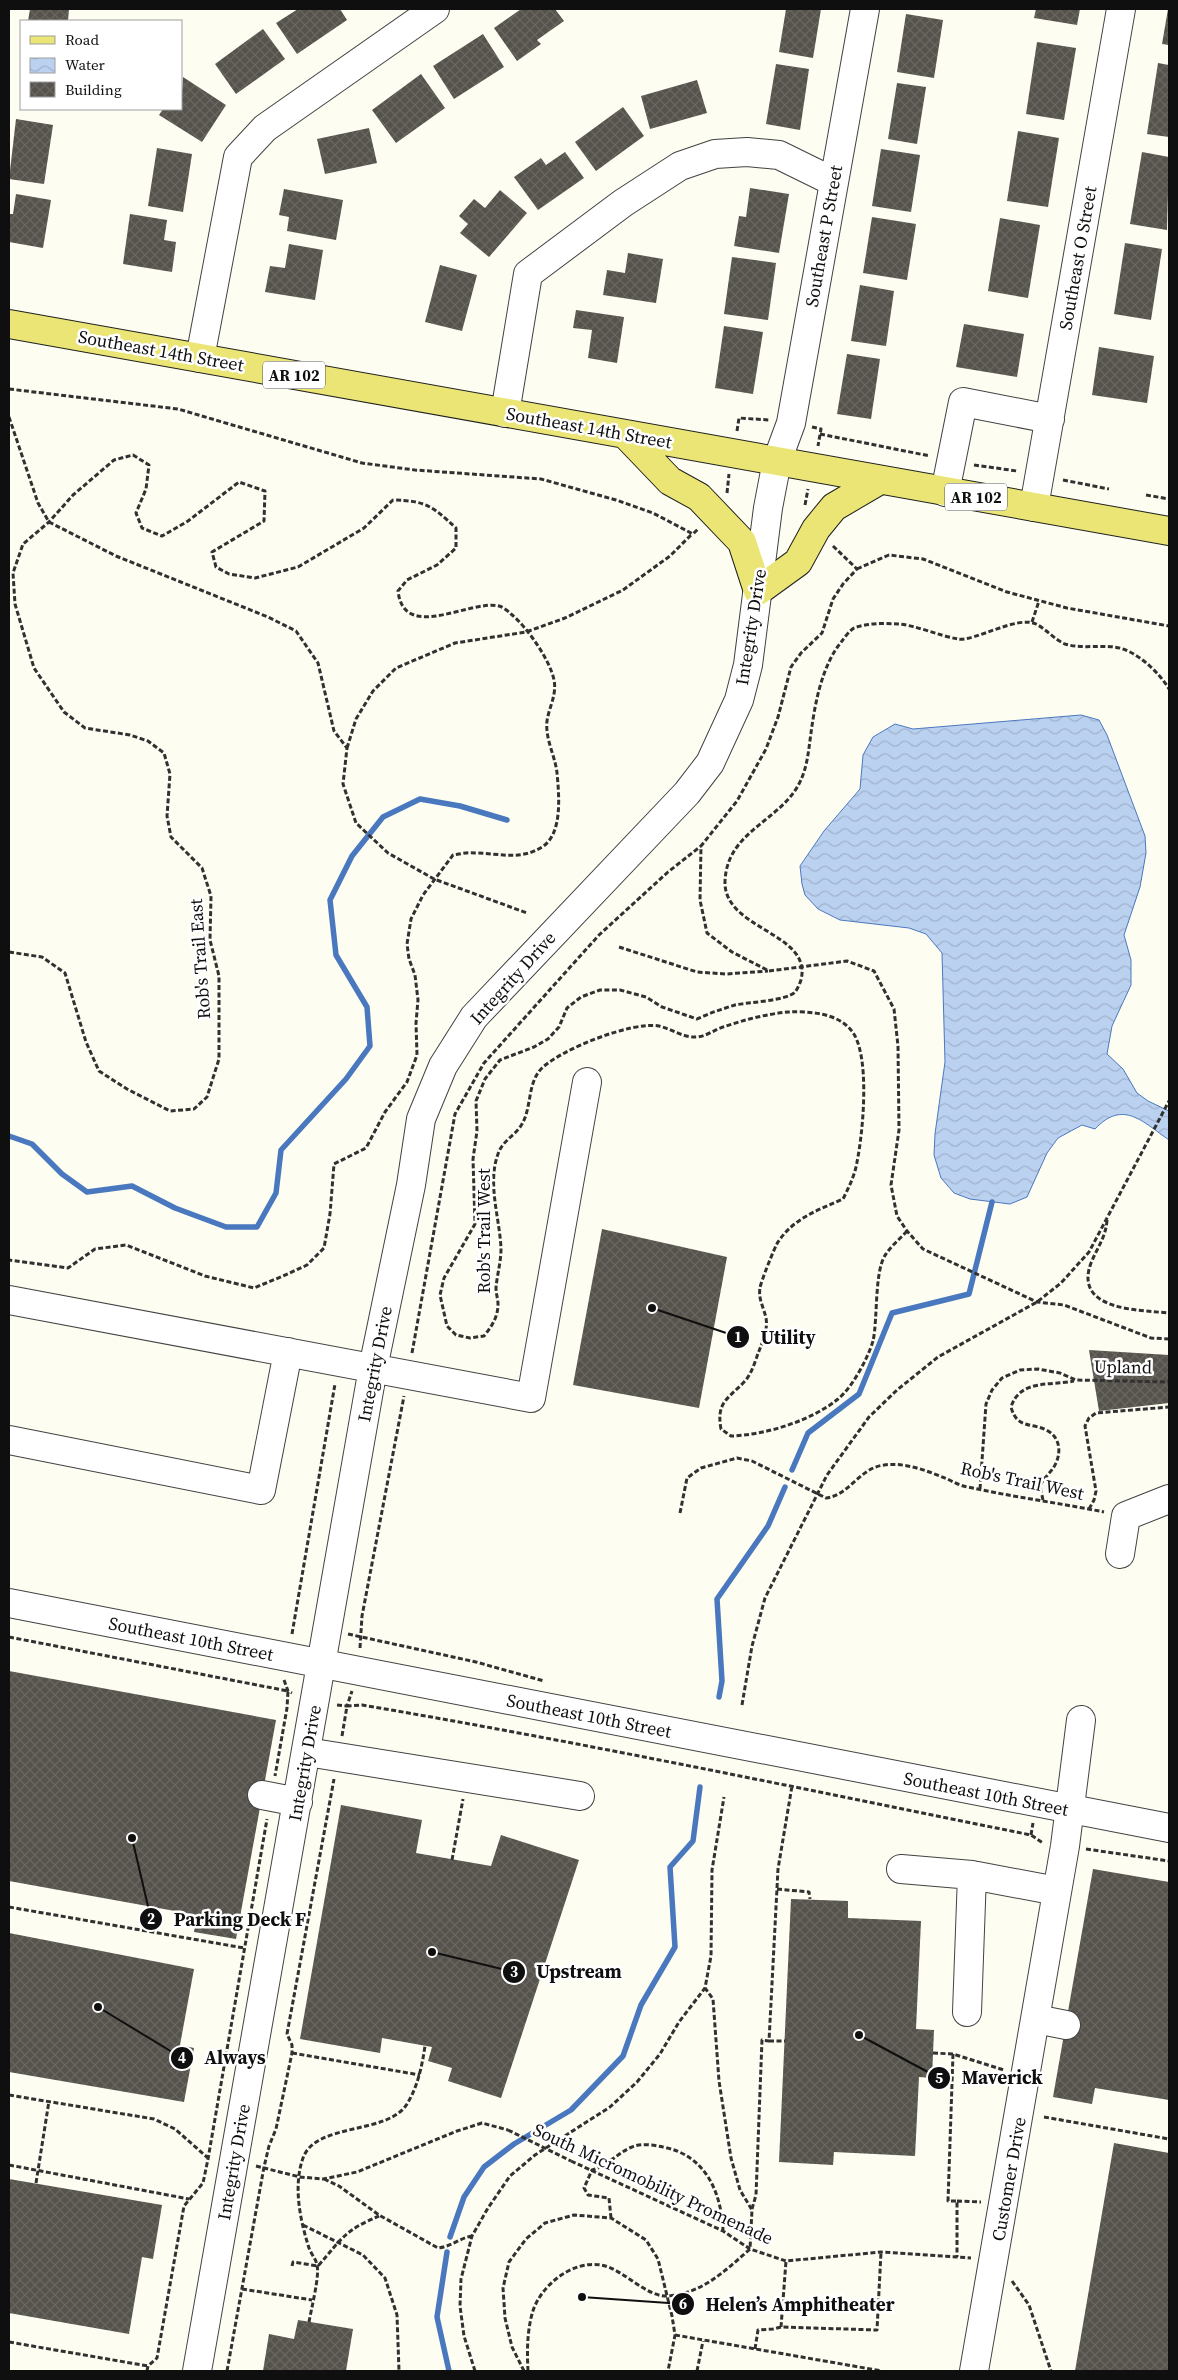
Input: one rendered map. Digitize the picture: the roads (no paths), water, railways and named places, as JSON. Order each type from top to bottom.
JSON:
[{"type":"main road","name":"Southeast 14th Street","points":[[9,324],[1169,532]]},
{"type":"main road","points":[[624,434],[670,481],[699,497],[742,542],[758,591],[798,562],[816,529],[834,506],[880,480]]},
{"type":"street","points":[[200,358],[238,157],[264,128],[434,9]]},
{"type":"street","name":"Southeast P Street","points":[[777,461],[791,423],[865,9]]},
{"type":"street","name":"Southeast O Street","points":[[1034,507],[1121,9]]},
{"type":"street","points":[[505,412],[528,274],[623,203],[680,166],[714,154],[747,152],[779,155],[834,182]]},
{"type":"street","points":[[945,492],[963,402],[1050,419]]},
{"type":"street","name":"Integrity Drive","points":[[197,2371],[373,1368],[411,1185],[421,1120],[442,1066],[474,1017],[687,793],[710,763],[739,700],[748,665],[768,508],[777,461]]},
{"type":"street","points":[[9,1300],[531,1398],[587,1082]]},
{"type":"street","points":[[9,1440],[261,1490],[288,1352]]},
{"type":"street","points":[[1120,1554],[1126,1516],[1169,1499]]},
{"type":"street","name":"Southeast 10th Street","points":[[9,1603],[1169,1828]]},
{"type":"street","name":"Customer Drive","points":[[974,2371],[993,2268],[1031,2120],[1036,2019],[1071,1810],[1082,1720]]},
{"type":"street","points":[[307,1752],[580,1796]]},
{"type":"street","points":[[267,1796],[298,1802]]},
{"type":"street","points":[[901,1869],[972,1875],[1057,1891]]},
{"type":"street","points":[[967,2012],[972,1875]]},
{"type":"street","points":[[1036,2019],[1066,2025]]},
{"type":"water","points":[[1081,715],[1099,720],[1107,735],[1145,836],[1146,853],[1140,887],[1124,935],[1131,960],[1131,985],[1112,1026],[1107,1054],[1123,1069],[1137,1093],[1148,1101],[1169,1111],[1169,1140],[1133,1116],[1115,1116],[1105,1120],[1095,1129],[1082,1125],[1058,1138],[1047,1153],[1027,1197],[1010,1204],[970,1199],[954,1193],[941,1178],[934,1155],[945,1062],[942,953],[926,934],[909,928],[840,920],[818,909],[805,895],[800,866],[824,831],[860,789],[863,755],[873,737],[895,724],[913,729]]},
{"type":"waterway","points":[[9,1136],[32,1144],[62,1174],[87,1192],[132,1186],[175,1208],[226,1227],[257,1227],[276,1193],[281,1150],[346,1079],[370,1046],[367,1007],[336,955],[330,900],[352,856],[383,817],[420,799],[460,806],[507,820]]},
{"type":"waterway","points":[[792,1470],[808,1433],[859,1394],[892,1313],[969,1294],[992,1202]]},
{"type":"waterway","points":[[719,1697],[722,1681],[717,1599],[768,1526],[785,1487]]},
{"type":"waterway","points":[[450,2237],[464,2197],[484,2167],[514,2144],[571,2110],[623,2056],[641,2005],[675,1947],[670,1867],[693,1841],[700,1787]]},
{"type":"waterway","points":[[447,2252],[437,2317],[449,2371]]},
{"type":"place","name":"Utility","points":[[652,1308]]},
{"type":"place","name":"Parking Deck F","points":[[132,1838]]},
{"type":"place","name":"Upstream","points":[[432,1952]]},
{"type":"place","name":"Always","points":[[98,2007]]},
{"type":"place","name":"Maverick","points":[[859,2035]]},
{"type":"place","name":"Helen’s Amphitheater","points":[[582,2297]]}]
